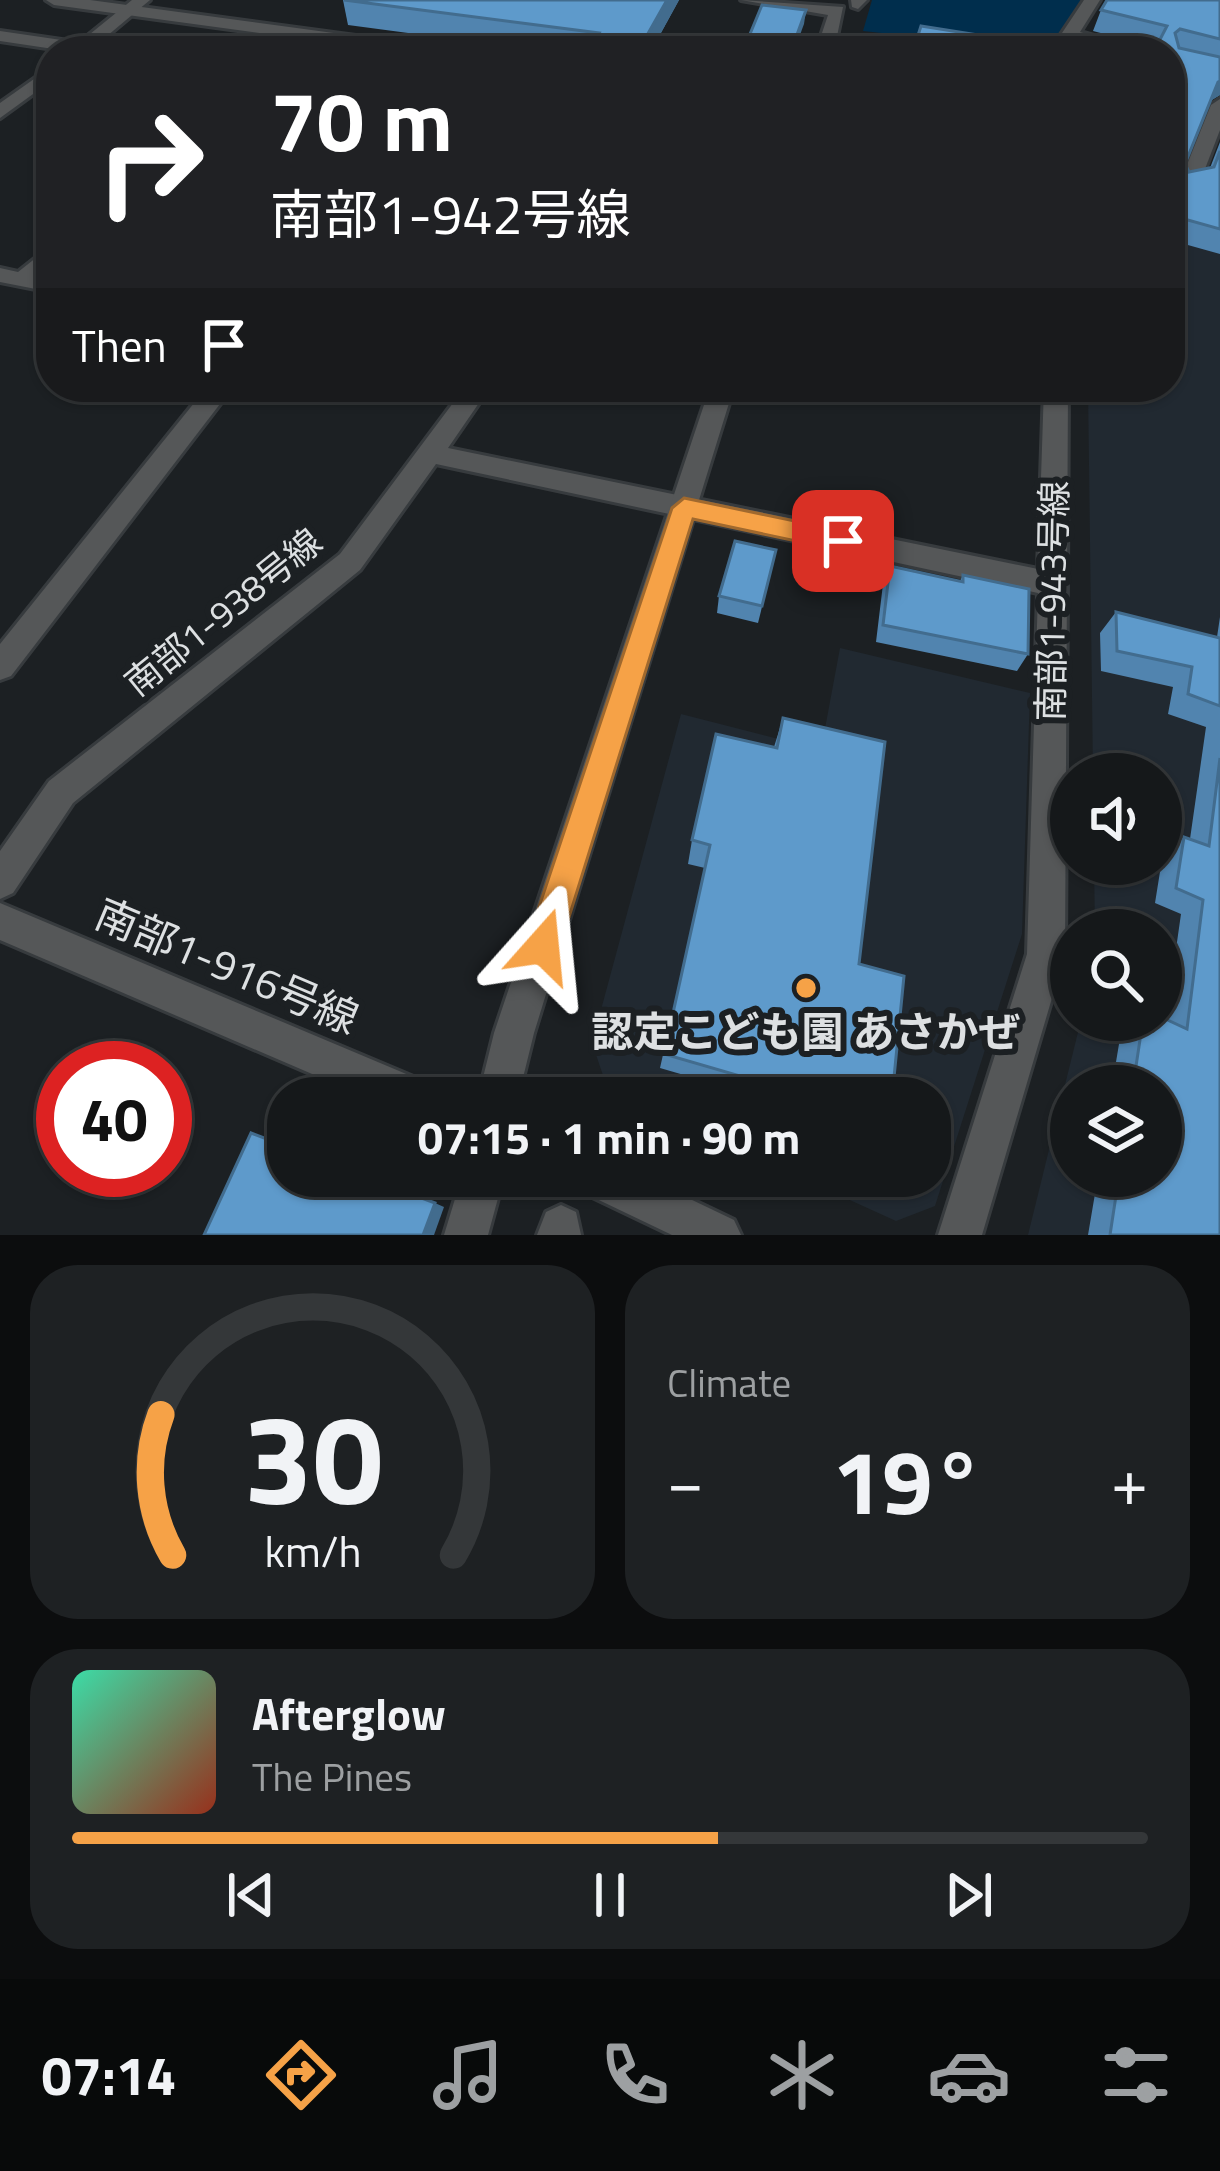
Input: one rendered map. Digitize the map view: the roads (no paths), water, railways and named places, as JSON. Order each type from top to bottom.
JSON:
[{"type":"street","points":[[54,0],[135,5],[318,36]]},
{"type":"street","points":[[748,0],[837,11],[830,36]]},
{"type":"street","points":[[1069,36],[1092,0]]},
{"type":"street","points":[[97,36],[135,5]]},
{"type":"street","points":[[277,36],[282,31]]},
{"type":"street","points":[[0,36],[36,42]]},
{"type":"street","points":[[0,112],[36,84]]},
{"type":"street","points":[[1187,187],[1220,105]]},
{"type":"street","points":[[0,667],[209,402]]},
{"type":"street","name":"南部1-938号線","points":[[0,881],[61,792],[350,562],[467,402]]},
{"type":"street","points":[[503,1077],[717,402]]},
{"type":"street","name":"南部1-943号線","points":[[960,1235],[1046,954],[1056,402]]},
{"type":"street","points":[[431,454],[1052,584]]},
{"type":"street","name":"南部1-916号線","points":[[0,921],[367,1077]]},
{"type":"street","points":[[466,1235],[477,1197]]},
{"type":"street","points":[[640,1197],[719,1235]]},
{"type":"place","name":"認定こども園 あさかぜ","points":[[806,988]]}]
